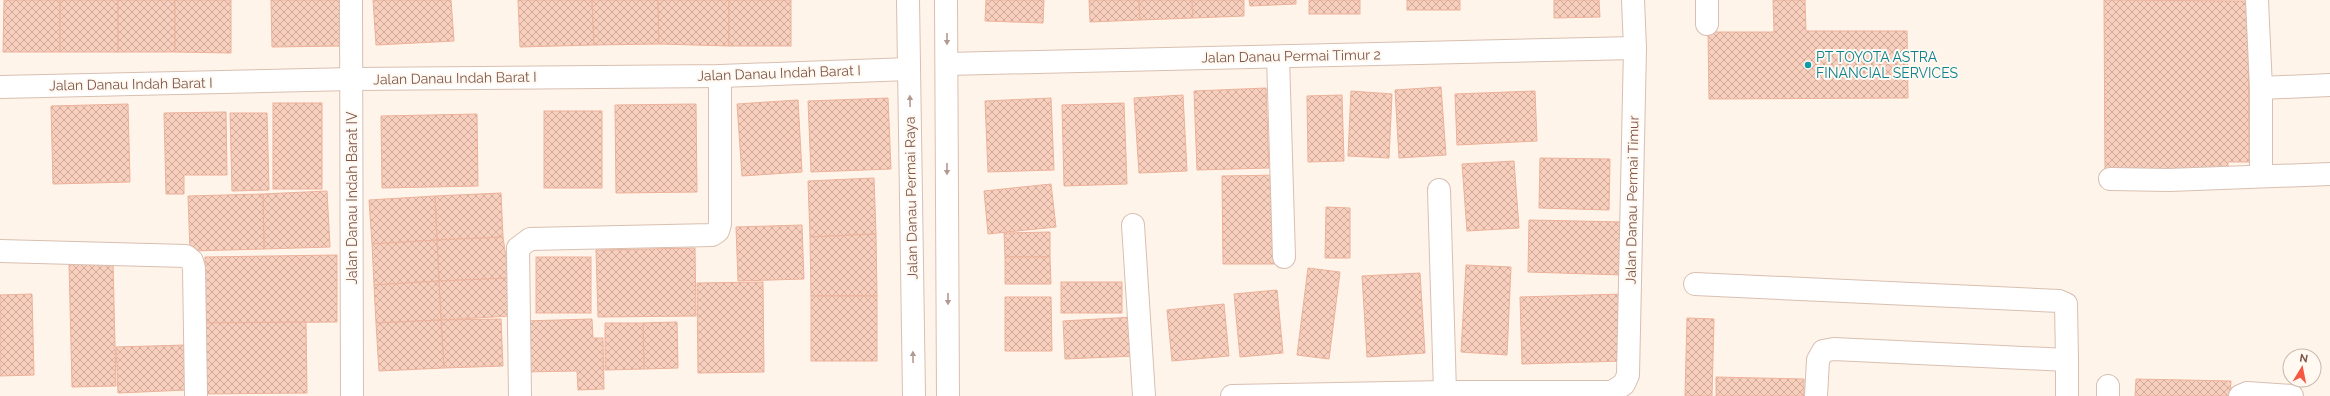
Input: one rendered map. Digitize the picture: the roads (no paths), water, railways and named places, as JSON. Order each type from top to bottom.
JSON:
[{"type":"street","name":"Jalan Danau Indah Barat IV","points":[[351,0],[352,396]]},
{"type":"street","name":"Jalan Danau Permai Raya","points":[[908,0],[914,396]]},
{"type":"street","points":[[946,0],[948,396]]},
{"type":"street","name":"Jalan Danau Permai Timur","points":[[1445,392],[1612,392],[1624,384],[1628,375],[1635,48],[1633,0]]},
{"type":"street","points":[[1707,0],[1707,24]]},
{"type":"street","points":[[2257,0],[2261,88],[2261,175]]},
{"type":"street","name":"Jalan Danau Permai Timur 2","points":[[947,64],[1635,48]]},
{"type":"street","points":[[1278,56],[1284,257]]},
{"type":"street","name":"Jalan Danau Indah Barat I","points":[[0,87],[352,79],[720,76],[909,69]]},
{"type":"street","points":[[520,396],[518,248],[525,241],[530,239],[712,235],[718,231],[720,224],[720,76]]},
{"type":"street","points":[[2261,88],[2330,86]]},
{"type":"street","points":[[2110,180],[2169,180],[2261,175],[2330,174]]},
{"type":"street","points":[[1232,396],[1445,392],[1440,190]]},
{"type":"street","points":[[1133,225],[1144,396]]},
{"type":"street","points":[[0,251],[186,256],[192,261],[194,268],[196,396]]},
{"type":"street","points":[[1695,284],[2059,300],[2066,304],[2067,311],[2067,396]]},
{"type":"street","points":[[1816,396],[1818,360],[1823,351],[1834,349],[2067,360]]},
{"type":"street","points":[[2240,396],[2247,393],[2292,396]]},
{"type":"place","name":"PT TOYOTA ASTRA FINANCIAL SERVICES","points":[[1808,65]]}]
